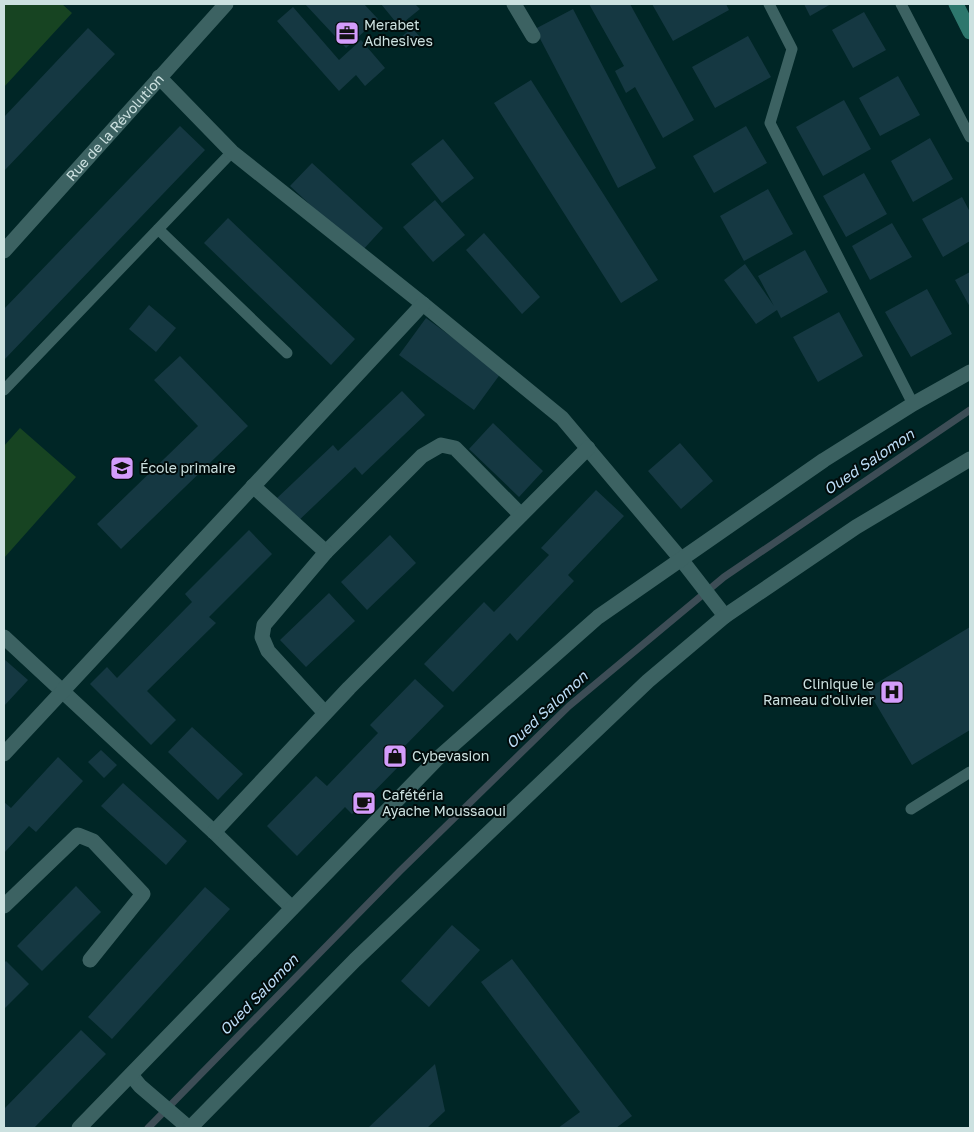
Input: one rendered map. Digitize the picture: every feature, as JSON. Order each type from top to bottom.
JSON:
[{"type":"street","name":"Rue de la Révolution","points":[[4,251],[226,4]]},
{"type":"street","points":[[514,4],[533,36]]},
{"type":"street","points":[[956,4],[970,32]]},
{"type":"street","points":[[159,77],[232,152],[423,304],[562,418],[680,558],[725,616]]},
{"type":"street","points":[[4,754],[423,304]]},
{"type":"street","points":[[79,1128],[136,1081],[292,908],[437,759],[598,616],[824,460],[913,404],[970,372]]},
{"type":"street","points":[[325,713],[268,651],[262,637],[264,625],[326,552],[422,456],[441,445],[455,448],[521,515]]},
{"type":"street","points":[[214,832],[325,713],[588,448]]},
{"type":"street","points":[[136,1081],[186,1125],[354,960],[648,681],[725,616],[856,527],[970,458]]},
{"type":"street","points":[[253,486],[326,552]]},
{"type":"street","points":[[4,637],[61,692],[214,832],[292,908]]},
{"type":"street","points":[[4,906],[78,835],[93,841],[143,894],[90,960]]},
{"type":"lane","points":[[769,4],[792,49],[770,123],[913,404]]},
{"type":"lane","points":[[901,4],[970,136]]},
{"type":"lane","points":[[4,390],[232,152]]},
{"type":"lane","points":[[158,229],[287,353]]},
{"type":"lane","points":[[911,809],[970,772]]},
{"type":"green space","points":[[4,4],[62,4],[72,13],[4,87]]},
{"type":"green space","points":[[20,428],[76,477],[4,558],[4,446]]},
{"type":"building","name":"Merabet Adhesives","points":[[305,4],[364,4],[378,19],[346,48]]},
{"type":"building","points":[[381,4],[415,4],[420,9],[399,26]]},
{"type":"building","points":[[589,4],[630,4],[694,120],[663,138],[635,87],[626,93],[615,71],[624,66]]},
{"type":"building","points":[[652,4],[726,4],[729,10],[673,41]]},
{"type":"building","points":[[804,4],[831,4],[810,16]]},
{"type":"building","points":[[293,7],[339,60],[361,40],[385,68],[365,86],[356,75],[339,91],[277,21]]},
{"type":"building","points":[[573,9],[656,168],[618,188],[535,29]]},
{"type":"building","points":[[864,12],[886,50],[853,68],[832,30]]},
{"type":"building","points":[[88,28],[115,54],[4,171],[4,117]]},
{"type":"building","points":[[412,28],[420,37],[408,47],[400,38]]},
{"type":"building","points":[[748,36],[771,77],[715,108],[692,67]]},
{"type":"building","points":[[898,76],[920,115],[880,136],[859,98]]},
{"type":"building","points":[[531,80],[658,280],[621,303],[494,103]]},
{"type":"building","points":[[844,100],[871,149],[823,176],[796,127]]},
{"type":"building","points":[[180,126],[205,150],[4,360],[4,309]]},
{"type":"building","points":[[746,126],[767,163],[714,193],[693,156]]},
{"type":"building","points":[[930,138],[953,179],[913,202],[891,161]]},
{"type":"building","points":[[443,139],[474,178],[442,203],[411,164]]},
{"type":"building","points":[[312,163],[383,228],[361,252],[290,186]]},
{"type":"building","points":[[864,173],[887,214],[846,237],[823,196]]},
{"type":"building","points":[[768,189],[793,234],[744,261],[720,216]]},
{"type":"building","points":[[962,197],[970,212],[970,241],[943,257],[922,219]]},
{"type":"building","points":[[435,200],[465,235],[433,262],[403,227]]},
{"type":"building","points":[[228,218],[355,339],[331,365],[204,243]]},
{"type":"building","points":[[892,223],[912,257],[870,280],[852,246]]},
{"type":"building","points":[[484,233],[540,297],[522,314],[466,250]]},
{"type":"building","points":[[805,250],[828,292],[781,318],[777,310],[756,324],[724,280],[745,264],[774,306],[758,276]]},
{"type":"building","points":[[970,272],[970,307],[955,280]]},
{"type":"building","points":[[927,289],[952,334],[911,357],[885,312]]},
{"type":"building","points":[[149,305],[176,328],[156,352],[129,329]]},
{"type":"building","points":[[839,312],[863,356],[818,382],[793,337]]},
{"type":"building","points":[[426,318],[501,373],[474,410],[399,355]]},
{"type":"building","points":[[180,356],[248,426],[121,549],[97,524],[198,426],[154,380]]},
{"type":"building","points":[[402,391],[425,415],[362,475],[355,467],[296,523],[275,500],[333,445],[338,451]]},
{"type":"building","points":[[493,423],[543,471],[519,497],[469,449]]},
{"type":"building","points":[[680,443],[713,481],[681,509],[648,471]]},
{"type":"building","points":[[596,490],[624,516],[568,575],[574,581],[517,641],[510,633],[453,692],[424,664],[484,602],[494,612],[549,555],[541,548]]},
{"type":"building","points":[[249,530],[272,554],[209,617],[216,623],[147,691],[176,720],[151,745],[90,684],[107,667],[117,678],[192,602],[185,594]]},
{"type":"building","points":[[390,535],[416,563],[367,610],[341,582]]},
{"type":"building","points":[[329,593],[355,621],[306,667],[280,640]]},
{"type":"building","points":[[970,627],[970,730],[912,765],[867,689]]},
{"type":"building","points":[[4,659],[28,680],[4,706]]},
{"type":"building","points":[[415,679],[444,706],[395,756],[402,763],[352,814],[345,807],[297,856],[267,826],[316,776],[327,786],[378,733],[370,725]]},
{"type":"building","points":[[192,727],[243,774],[218,800],[168,752]]},
{"type":"building","points":[[101,750],[117,765],[104,778],[88,762]]},
{"type":"building","points":[[58,757],[83,781],[36,832],[29,826],[4,853],[4,802],[11,808]]},
{"type":"building","points":[[123,783],[187,841],[166,865],[101,806]]},
{"type":"building","points":[[76,886],[101,912],[42,971],[17,946]]},
{"type":"building","points":[[205,887],[230,909],[112,1039],[88,1017]]},
{"type":"building","points":[[452,925],[480,950],[429,1007],[401,981]]},
{"type":"building","points":[[512,959],[632,1116],[616,1128],[558,1128],[580,1112],[481,982]]},
{"type":"building","points":[[6,961],[29,984],[4,1009],[4,963]]},
{"type":"building","points":[[81,1030],[106,1054],[34,1128],[4,1128],[4,1109]]},
{"type":"building","points":[[435,1064],[445,1111],[427,1128],[368,1128]]},
{"type":"waterway","name":"Oued Salomon","points":[[148,1128],[400,871],[569,706],[724,577],[970,410]]},
{"type":"place","name":"Merabet Adhesives","points":[[347,33]]},
{"type":"place","name":"École primaire","points":[[122,468]]},
{"type":"place","name":"Clinique le Rameau d'olivier","points":[[892,692]]},
{"type":"place","name":"Cybevasion","points":[[395,756]]},
{"type":"place","name":"Cafétéria Ayache Moussaoui","points":[[364,803]]}]
